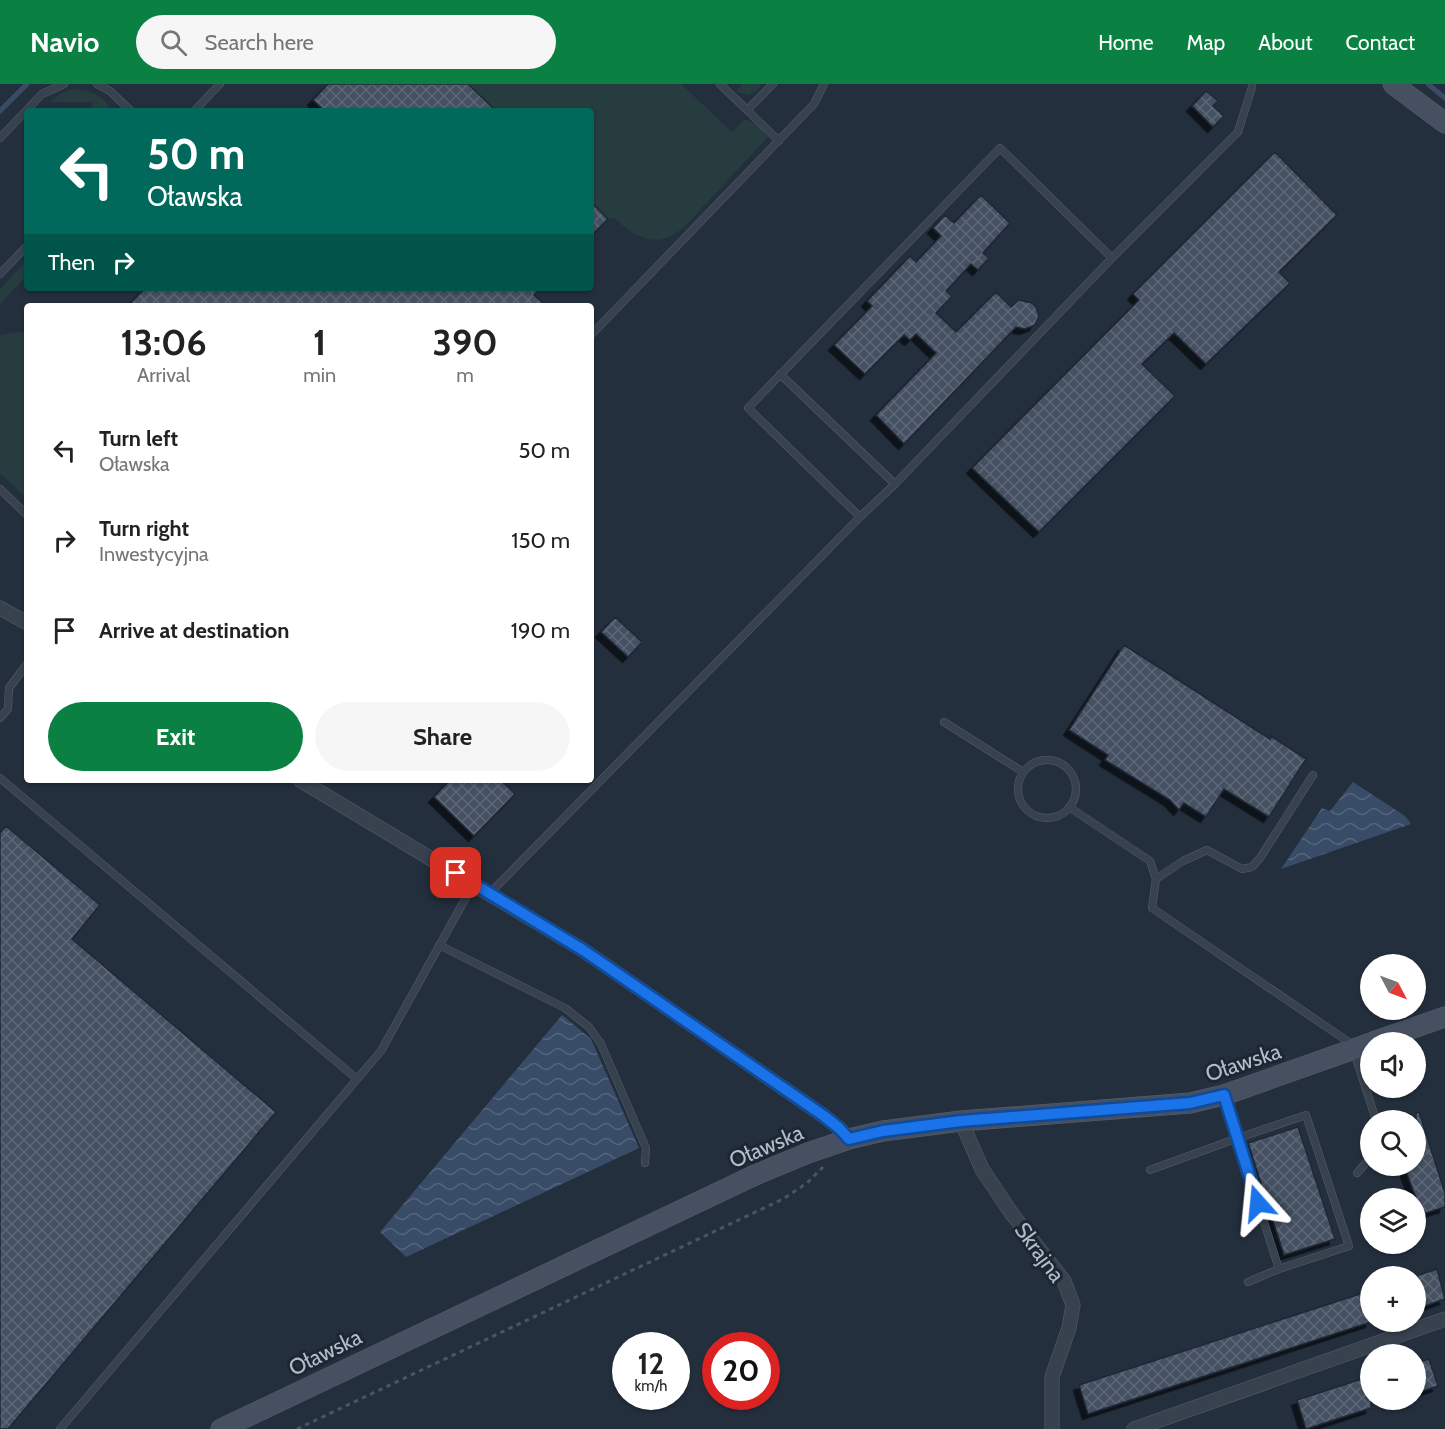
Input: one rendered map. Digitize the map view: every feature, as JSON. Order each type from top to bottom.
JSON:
[{"type":"street","points":[[1394,84],[1445,123]]},
{"type":"street","points":[[0,608],[24,621]]},
{"type":"street","points":[[305,783],[583,950],[824,1116],[849,1139]]},
{"type":"street","name":"Oławska","points":[[1403,1032],[1445,1017]]},
{"type":"street","name":"Oławska","points":[[221,1429],[743,1181],[808,1153],[849,1139],[883,1131],[961,1121],[1190,1103],[1224,1095],[1360,1047]]},
{"type":"street","name":"Skrajna","points":[[961,1121],[982,1169],[1012,1214],[1064,1281],[1073,1305],[1069,1328],[1052,1377],[1052,1429]]},
{"type":"street","points":[[1134,1429],[1445,1319]]},
{"type":"lane","points":[[29,108],[42,94],[64,84]]},
{"type":"lane","points":[[97,84],[110,91],[128,108]]},
{"type":"lane","points":[[197,108],[220,84]]},
{"type":"lane","points":[[720,84],[779,141]]},
{"type":"lane","points":[[747,110],[772,84]]},
{"type":"lane","points":[[594,332],[814,104],[824,84]]},
{"type":"lane","points":[[490,893],[895,484],[1238,132],[1252,87]]},
{"type":"lane","points":[[0,138],[24,113]]},
{"type":"lane","points":[[860,517],[748,408],[1000,148],[1113,258]]},
{"type":"lane","points":[[0,274],[24,249]]},
{"type":"lane","points":[[780,374],[895,484]]},
{"type":"lane","points":[[0,489],[24,512]]},
{"type":"lane","points":[[0,718],[8,709],[9,688],[24,668]]},
{"type":"lane","points":[[0,690],[9,688]]},
{"type":"lane","points":[[944,722],[1023,772]]},
{"type":"lane","points":[[1047,760],[1064,766],[1071,773],[1074,781],[1074,800],[1062,814],[1053,818],[1033,815],[1025,809],[1020,800],[1019,781],[1023,772],[1030,766],[1047,760]]},
{"type":"lane","points":[[1156,879],[1183,861],[1208,850],[1242,869],[1252,867],[1313,775]]},
{"type":"lane","points":[[0,778],[357,1079]]},
{"type":"lane","points":[[1069,807],[1150,861],[1156,879],[1152,908],[1360,1043]]},
{"type":"lane","points":[[60,1429],[381,1051],[474,883]]},
{"type":"lane","points":[[440,945],[565,1008],[590,1027],[602,1044],[646,1148],[645,1163]]},
{"type":"lane","points":[[1224,1095],[1279,1269]]},
{"type":"lane","points":[[1150,1170],[1306,1115],[1349,1246],[1279,1269],[1248,1282]]},
{"type":"lane","points":[[1357,1173],[1360,1169]]},
{"type":"path","points":[[297,1429],[783,1198],[807,1183],[828,1164]]},
{"type":"green space","points":[[468,84],[681,84],[732,132],[744,120],[748,120],[768,137],[684,227],[674,234],[656,240],[631,232],[614,218],[608,219],[594,205],[594,108],[493,108]]},
{"type":"green space","points":[[743,84],[761,84],[757,91],[748,95],[736,92]]},
{"type":"green space","points":[[73,89],[96,94],[110,108],[93,108],[92,102],[50,102],[62,93]]},
{"type":"green space","points":[[24,263],[24,278],[0,304],[0,289]]},
{"type":"green space","points":[[24,333],[24,496],[0,473],[0,335]]},
{"type":"water","points":[[1353,782],[1405,816],[1411,824],[1281,869],[1322,808],[1330,811]]},
{"type":"water","points":[[562,1015],[591,1039],[639,1148],[406,1257],[380,1232]]},
{"type":"building","points":[[328,84],[468,84],[493,108],[322,108],[313,100]]},
{"type":"building","points":[[1206,91],[1218,101],[1213,106],[1224,116],[1213,127],[1192,106]]},
{"type":"building","points":[[1275,152],[1337,215],[1279,272],[1290,283],[1206,364],[1174,333],[1142,364],[1175,396],[1039,532],[972,468],[1139,300],[1133,294]]},
{"type":"building","points":[[981,195],[1010,223],[983,253],[989,258],[978,270],[971,264],[946,291],[952,296],[936,313],[956,332],[996,292],[1011,307],[1019,300],[1032,303],[1039,316],[1035,325],[1025,329],[1016,327],[904,444],[876,415],[936,353],[916,334],[910,340],[904,335],[865,374],[834,345],[872,306],[867,301],[910,256],[916,262],[941,236],[933,228],[945,215],[954,223]]},
{"type":"building","points":[[594,205],[608,219],[594,233]]},
{"type":"building","points":[[142,291],[537,291],[534,295],[543,303],[131,303]]},
{"type":"building","points":[[615,617],[642,642],[628,657],[601,632]]},
{"type":"building","points":[[1124,645],[1270,739],[1271,736],[1306,759],[1269,817],[1224,789],[1206,817],[1184,803],[1179,810],[1170,800],[1105,760],[1108,755],[1069,730]]},
{"type":"building","points":[[447,783],[504,783],[515,794],[474,836],[434,797]]},
{"type":"building","points":[[6,826],[100,905],[72,939],[276,1112],[8,1429],[0,1429],[0,833]]},
{"type":"building","points":[[1298,1127],[1335,1239],[1284,1255],[1248,1143]]},
{"type":"building","points":[[1426,1134],[1445,1193],[1445,1207],[1426,1213],[1426,1188],[1412,1188],[1408,1176],[1426,1176]]},
{"type":"building","points":[[1437,1269],[1445,1299],[1426,1306],[1426,1273]]},
{"type":"building","points":[[1360,1294],[1360,1326],[1088,1414],[1079,1385]]},
{"type":"building","points":[[1429,1359],[1438,1386],[1426,1390],[1426,1360]]},
{"type":"building","points":[[1360,1380],[1360,1410],[1365,1410],[1306,1429],[1297,1400]]},
{"type":"waterway","points":[[0,111],[27,84]]},
{"type":"waterway","points":[[1428,84],[1445,98]]},
{"type":"route","points":[[456,873],[583,950],[824,1116],[849,1139],[883,1131],[961,1121],[1190,1103],[1224,1095],[1258,1203]]}]
